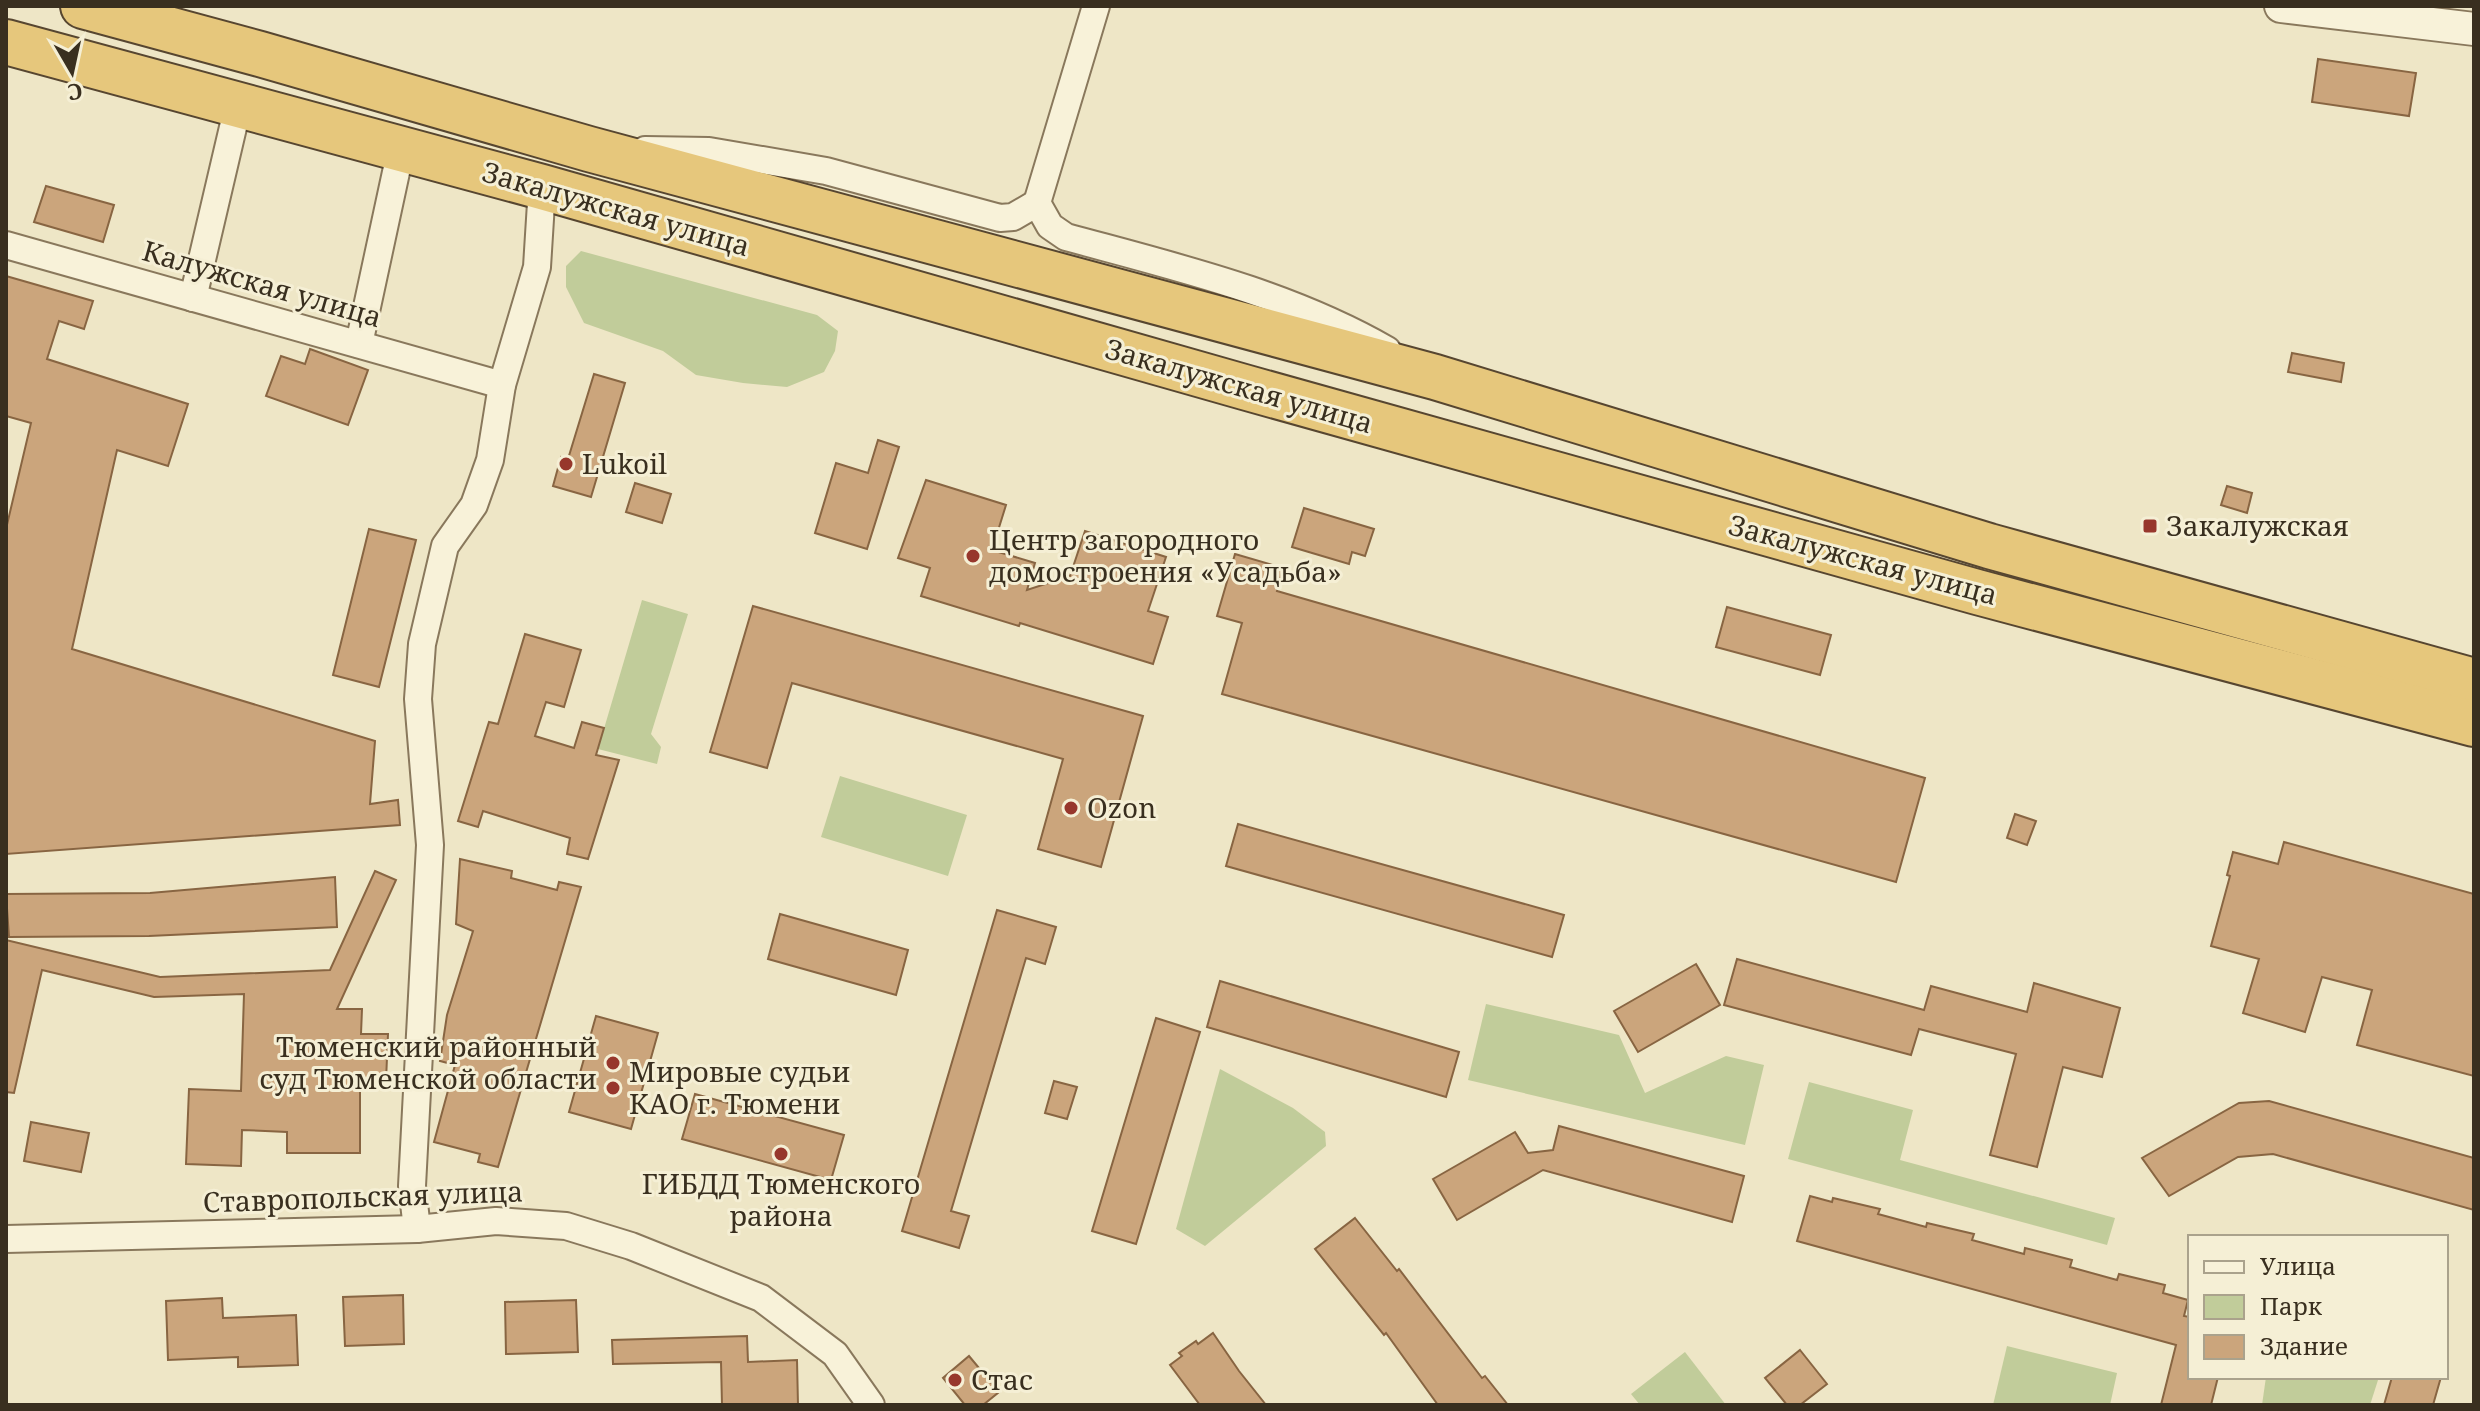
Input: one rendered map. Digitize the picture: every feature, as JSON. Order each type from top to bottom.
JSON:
[{"type":"highway","points":[[83,6],[589,149],[1435,377],[1989,546],[2243,614],[2474,681]]},
{"type":"highway","name":"Закалужская улица","points":[[6,42],[542,187],[1259,392],[1901,570],[2474,724]]},
{"type":"street","points":[[589,149],[709,151],[826,171],[1000,218],[1013,217],[1037,203],[1096,6]]},
{"type":"street","points":[[2281,6],[2474,29]]},
{"type":"street","points":[[193,298],[238,106]]},
{"type":"street","points":[[359,344],[401,149]]},
{"type":"street","points":[[417,1229],[412,1186],[430,845],[418,699],[422,644],[445,546],[474,505],[490,460],[502,385],[537,267],[542,187]]},
{"type":"street","points":[[1037,203],[1050,226],[1066,237],[1250,288],[1354,331],[1435,377]]},
{"type":"street","name":"Калужская улица","points":[[6,245],[502,385]]},
{"type":"street","name":"Ставропольская улица","points":[[6,1239],[417,1229],[496,1221],[566,1226],[631,1246],[761,1298],[835,1354],[871,1405]]},
{"type":"green space","points":[[581,251],[817,315],[838,331],[835,351],[824,372],[787,387],[696,375],[663,351],[584,323],[566,287],[566,266]]},
{"type":"green space","points":[[642,600],[688,614],[651,734],[661,747],[657,764],[598,749]]},
{"type":"green space","points":[[840,776],[967,815],[948,876],[821,837]]},
{"type":"green space","points":[[1486,1004],[1619,1035],[1645,1093],[1726,1056],[1764,1065],[1745,1145],[1468,1080]]},
{"type":"green space","points":[[1220,1069],[1293,1108],[1325,1132],[1326,1146],[1205,1246],[1176,1229]]},
{"type":"green space","points":[[1809,1082],[1913,1110],[1900,1160],[2115,1218],[2107,1245],[1788,1159]]},
{"type":"green space","points":[[2007,1346],[2117,1373],[2110,1405],[1993,1405]]},
{"type":"green space","points":[[1685,1352],[1726,1405],[1640,1405],[1631,1394]]},
{"type":"green space","points":[[2266,1379],[2378,1379],[2370,1405],[2262,1405]]},
{"type":"building","points":[[2318,59],[2416,73],[2409,116],[2312,102]]},
{"type":"building","points":[[46,186],[114,205],[103,242],[34,222]]},
{"type":"building","points":[[6,276],[93,301],[84,329],[59,321],[47,359],[188,404],[168,466],[117,450],[72,649],[375,741],[370,804],[398,800],[400,825],[6,854],[6,529],[31,423],[6,416]]},
{"type":"building","points":[[310,349],[368,370],[348,425],[266,396],[281,356],[305,364]]},
{"type":"building","points":[[2292,353],[2344,363],[2341,382],[2288,372]]},
{"type":"building","points":[[594,374],[625,383],[591,497],[553,486],[561,457],[568,459]]},
{"type":"building","points":[[878,440],[899,447],[867,549],[815,533],[836,463],[868,473]]},
{"type":"building","points":[[926,480],[1006,505],[992,550],[1035,563],[1027,590],[1070,576],[1085,531],[1166,557],[1148,611],[1168,617],[1153,664],[921,596],[930,568],[898,558]]},
{"type":"building","points":[[635,483],[671,494],[662,523],[626,512]]},
{"type":"building","points":[[2227,486],[2252,493],[2247,513],[2221,505]]},
{"type":"building","points":[[1304,508],[1374,529],[1365,556],[1352,552],[1349,564],[1292,547]]},
{"type":"building","points":[[369,529],[416,540],[379,687],[333,675]]},
{"type":"building","points":[[1235,554],[1283,568],[1277,591],[1925,778],[1896,882],[1222,694],[1242,623],[1217,616]]},
{"type":"building","points":[[753,606],[1143,716],[1101,867],[1038,849],[1063,759],[792,683],[767,768],[710,752]]},
{"type":"building","points":[[1727,607],[1831,635],[1820,675],[1716,647]]},
{"type":"building","points":[[525,634],[581,650],[564,707],[546,702],[535,736],[574,748],[582,722],[604,728],[596,755],[619,760],[588,859],[567,854],[570,838],[483,811],[478,827],[458,821],[489,722],[498,724]]},
{"type":"building","points":[[2015,814],[2036,821],[2027,845],[2007,838]]},
{"type":"building","points":[[1238,824],[1564,915],[1552,957],[1226,866]]},
{"type":"building","points":[[2284,842],[2474,894],[2474,1076],[2357,1045],[2372,990],[2322,977],[2305,1032],[2243,1013],[2259,959],[2211,946],[2230,876],[2227,875],[2233,852],[2278,864]]},
{"type":"building","points":[[460,859],[512,871],[511,878],[557,890],[559,882],[581,887],[498,1167],[478,1162],[480,1154],[434,1142],[455,1065],[440,1061],[447,1015],[473,931],[456,924]]},
{"type":"building","points":[[375,871],[396,880],[337,1009],[362,1009],[361,1034],[388,1034],[386,1081],[360,1080],[360,1153],[287,1153],[287,1132],[242,1130],[241,1166],[186,1164],[189,1089],[241,1091],[244,994],[154,997],[42,970],[14,1093],[6,1092],[6,940],[160,977],[330,970]]},
{"type":"building","points":[[335,877],[337,927],[149,936],[9,937],[6,894],[150,893]]},
{"type":"building","points":[[997,910],[1056,927],[1045,964],[1026,958],[951,1211],[969,1216],[959,1248],[902,1231]]},
{"type":"building","points":[[780,914],[908,950],[896,995],[768,959]]},
{"type":"building","points":[[1737,959],[1924,1010],[1931,986],[2027,1012],[2034,983],[2120,1008],[2102,1077],[2063,1067],[2037,1167],[1990,1155],[2016,1054],[1919,1029],[1911,1055],[1724,1005]]},
{"type":"building","points":[[1696,964],[1720,1005],[1638,1052],[1614,1011]]},
{"type":"building","points":[[1220,981],[1459,1052],[1446,1097],[1207,1027]]},
{"type":"building","points":[[596,1016],[658,1033],[631,1129],[569,1112]]},
{"type":"building","points":[[1156,1018],[1200,1032],[1136,1244],[1092,1231]]},
{"type":"building","points":[[1054,1081],[1077,1087],[1067,1119],[1045,1113]]},
{"type":"building","points":[[695,1094],[844,1135],[831,1180],[682,1139]]},
{"type":"building","points":[[2269,1101],[2474,1158],[2474,1210],[2273,1154],[2238,1157],[2169,1196],[2142,1158],[2239,1103]]},
{"type":"building","points":[[31,1122],[89,1133],[81,1172],[24,1161]]},
{"type":"building","points":[[1559,1126],[1744,1176],[1732,1222],[1543,1170],[1457,1220],[1433,1179],[1515,1132],[1528,1153],[1553,1150]]},
{"type":"building","points":[[1810,1196],[1832,1202],[1833,1198],[1880,1209],[1878,1214],[1926,1227],[1927,1223],[1974,1234],[1972,1240],[2024,1254],[2025,1248],[2072,1260],[2070,1267],[2117,1280],[2119,1274],[2165,1285],[2163,1293],[2188,1300],[2184,1316],[2188,1317],[2188,1379],[2218,1379],[2211,1405],[2161,1405],[2176,1345],[1797,1241]]},
{"type":"building","points":[[1355,1218],[1397,1271],[1399,1269],[1482,1378],[1485,1376],[1508,1405],[1438,1405],[1386,1333],[1384,1335],[1315,1249]]},
{"type":"building","points":[[403,1295],[404,1344],[345,1346],[343,1297]]},
{"type":"building","points":[[222,1298],[223,1318],[296,1315],[298,1365],[238,1367],[238,1357],[168,1360],[166,1301]]},
{"type":"building","points":[[576,1300],[578,1352],[506,1354],[505,1302]]},
{"type":"building","points":[[1213,1333],[1266,1405],[1200,1405],[1170,1365],[1182,1356],[1179,1353]]},
{"type":"building","points":[[747,1336],[748,1362],[797,1360],[798,1405],[722,1405],[721,1362],[613,1364],[612,1340]]},
{"type":"building","points":[[1800,1350],[1827,1384],[1800,1405],[1787,1405],[1765,1378]]},
{"type":"building","points":[[969,1356],[999,1392],[983,1405],[965,1405],[943,1378]]},
{"type":"building","points":[[2391,1379],[2440,1379],[2433,1405],[2384,1405]]},
{"type":"place","name":"Lukoil","points":[[566,464]]},
{"type":"place","name":"Закалужская","points":[[2150,526]]},
{"type":"place","name":"Центр загородного домостроения «Усадьба»","points":[[973,556]]},
{"type":"place","name":"Ozon","points":[[1071,808]]},
{"type":"place","name":"Тюменский районный суд Тюменской области","points":[[613,1063]]},
{"type":"place","name":"Мировые судьи КАО г. Тюмени","points":[[613,1088]]},
{"type":"place","name":"ГИБДД Тюменского района","points":[[781,1154]]},
{"type":"place","name":"Стас","points":[[955,1380]]}]
